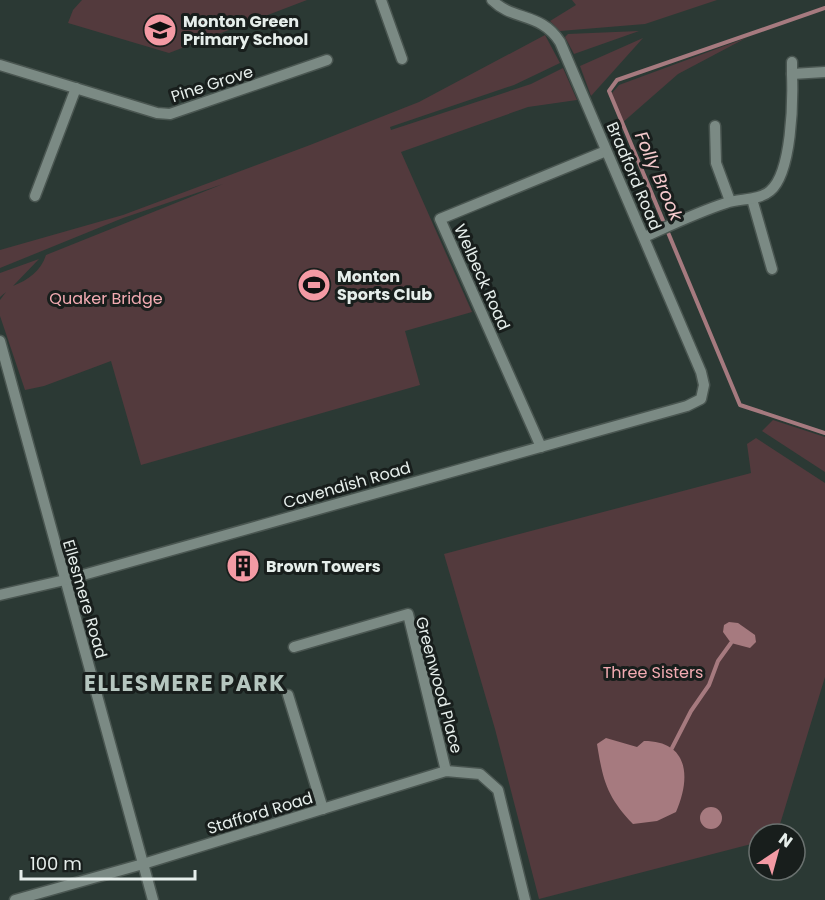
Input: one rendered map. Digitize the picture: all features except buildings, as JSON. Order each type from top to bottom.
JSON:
[{"type":"street","points":[[381,0],[402,59]]},
{"type":"street","name":"Bradford Road","points":[[492,0],[502,9],[540,22],[557,36],[702,372],[704,385],[701,399]]},
{"type":"street","name":"Pine Grove","points":[[0,65],[170,114],[327,60]]},
{"type":"street","points":[[644,237],[730,201],[752,198],[771,191],[781,172],[791,126],[792,62]]},
{"type":"street","points":[[792,74],[825,72]]},
{"type":"street","points":[[35,196],[76,88]]},
{"type":"street","points":[[715,126],[717,163],[730,201]]},
{"type":"street","name":"Welbeck Road","points":[[541,447],[440,219],[606,150]]},
{"type":"street","points":[[752,198],[772,269]]},
{"type":"street","name":"Ellesmere Road","points":[[0,341],[153,900]]},
{"type":"street","name":"Cavendish Road","points":[[0,595],[65,580],[541,447],[687,406],[701,399]]},
{"type":"street","name":"Greenwood Place","points":[[294,647],[408,614],[446,771]]},
{"type":"street","points":[[288,695],[323,809]]},
{"type":"street","name":"Stafford Road","points":[[15,900],[143,864],[446,771],[480,774],[498,790],[525,900]]},
{"type":"green space","name":"Monton Green Primary School","points":[[82,0],[307,0],[169,53],[68,23],[73,10]]},
{"type":"green space","points":[[572,0],[717,0],[645,24],[560,31],[550,21],[576,5]]},
{"type":"green space","points":[[639,31],[574,54],[565,37],[568,34]]},
{"type":"green space","name":"Monton Sports Club","points":[[545,35],[560,63],[514,85],[390,127],[391,130],[531,84],[563,68],[577,100],[528,107],[401,152],[472,312],[405,331],[420,385],[141,465],[111,361],[44,386],[25,390],[0,316],[0,300],[6,292],[0,297],[0,273],[39,259],[13,286],[33,274],[41,266],[46,255],[223,184],[123,218],[0,268],[0,250],[123,215],[419,102]]},
{"type":"green space","points":[[643,38],[591,96],[580,66]]},
{"type":"green space","points":[[746,38],[678,74],[622,123],[612,93],[619,85]]},
{"type":"green space","points":[[773,420],[825,437],[825,472],[762,431]]},
{"type":"green space","name":"Three Sisters","points":[[756,438],[825,483],[825,677],[781,822],[747,822],[747,845],[539,899],[495,729],[444,554],[751,473],[747,444]]},
{"type":"shaded area","points":[[729,622],[738,623],[755,635],[756,642],[750,648],[731,643],[723,632],[724,625]]},
{"type":"shaded area","points":[[606,738],[637,747],[644,741],[659,743],[670,747],[678,754],[684,775],[684,787],[676,812],[657,821],[633,824],[617,805],[604,778],[597,744]]},
{"type":"shaded area","points":[[707,807],[715,807],[722,814],[722,822],[715,829],[707,829],[700,822],[700,814]]},
{"type":"waterway","name":"Folly Brook","points":[[825,8],[617,80],[609,91],[740,405],[825,433]]},
{"type":"waterway","points":[[672,748],[691,711],[709,685],[718,661],[731,643]]},
{"type":"place","name":"Monton Green Primary School","points":[[160,30]]},
{"type":"place","name":"Monton Sports Club","points":[[314,285]]},
{"type":"place","name":"Brown Towers","points":[[243,566]]},
{"type":"district","name":"ELLESMERE PARK","points":[[185,683]]},
{"type":"park label","name":"Quaker Bridge","points":[[106,298]]}]
